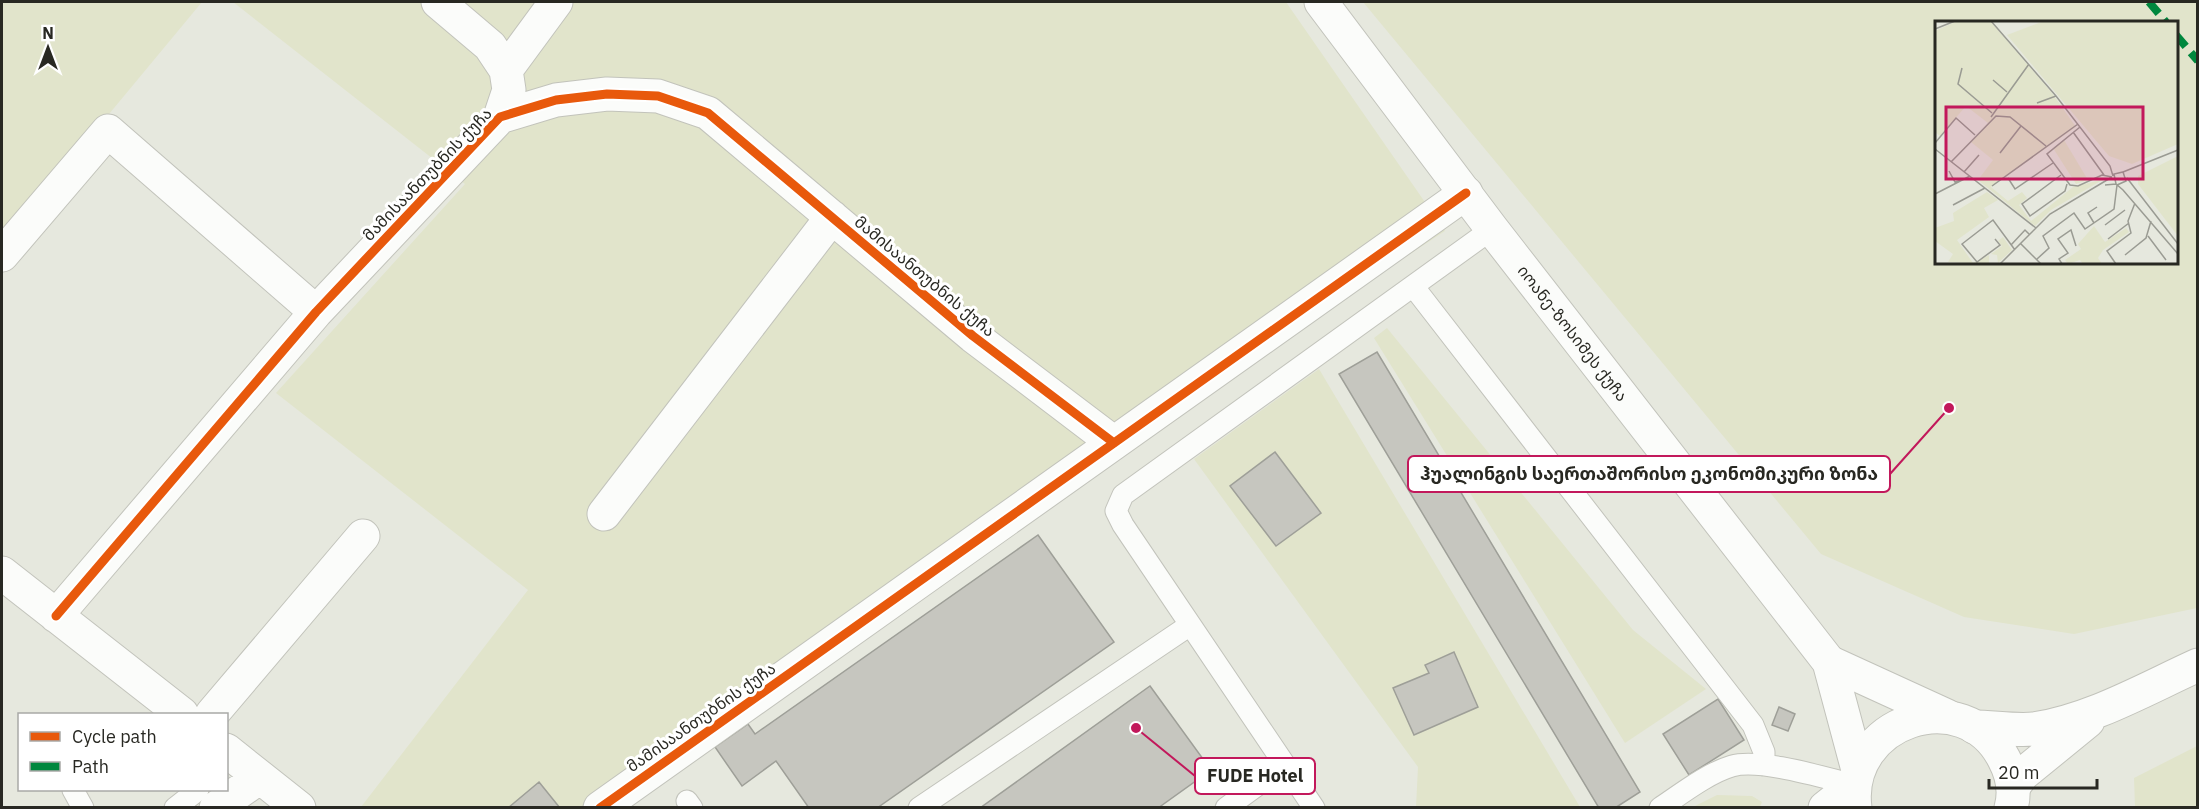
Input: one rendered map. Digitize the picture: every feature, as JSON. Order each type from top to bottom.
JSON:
[{"type":"street","points":[[438,2],[490,46],[506,70],[508,90],[500,117]]},
{"type":"street","points":[[506,70],[556,2]]},
{"type":"street","name":"იოანე-ზოსიმეს ქუჩა","points":[[1321,2],[1492,229],[1829,662],[1848,738],[1856,787]]},
{"type":"street","name":"მამისაანთუბნის ქუჩა","points":[[56,616],[316,312],[500,117],[556,100],[607,94],[658,96],[708,113],[973,336],[1114,443]]},
{"type":"street","points":[[2,255],[108,131],[316,312]]},
{"type":"street","name":"მამისაანთუბნის ქუჩა","points":[[600,807],[1466,193]]},
{"type":"street","points":[[604,514],[832,217]]},
{"type":"street","points":[[213,713],[363,536]]},
{"type":"street","points":[[2,573],[181,713]]},
{"type":"street","name":"იოანე-ზოსიმეს ქუჩა","points":[[1829,662],[1962,722]]},
{"type":"street","points":[[1826,807],[1856,787],[1872,745],[1888,731],[1907,720],[1928,716],[2032,729],[2068,721],[2114,704],[2198,665]]},
{"type":"street","points":[[2015,800],[2023,774],[2077,728],[2114,704]]},
{"type":"street","points":[[1962,722],[1989,738],[2001,752],[2009,769],[2015,800]]},
{"type":"street","points":[[228,783],[238,763],[299,807]]},
{"type":"street","points":[[216,807],[224,791]]},
{"type":"lane","points":[[1314,807],[1123,525],[1116,511],[1123,495],[1492,229]]},
{"type":"lane","points":[[1413,286],[1753,725],[1764,752],[1764,765]]},
{"type":"lane","points":[[919,807],[1190,625]]},
{"type":"lane","points":[[1226,807],[1285,765]]},
{"type":"lane","points":[[1660,807],[1704,780],[1733,766],[1764,765],[1856,787]]},
{"type":"lane","points":[[74,791],[83,807]]},
{"type":"lane","points":[[175,807],[195,791]]},
{"type":"green space","points":[[2,2],[202,2],[2,243]]},
{"type":"green space","points":[[233,2],[1286,2],[1445,231],[1271,345],[610,807],[361,807],[528,590],[276,393],[465,184]]},
{"type":"green space","points":[[1363,2],[2197,2],[2197,608],[2074,634],[1964,617],[1821,554]]},
{"type":"green space","points":[[1387,328],[1633,630],[1706,689],[1625,743],[1374,338]]},
{"type":"green space","points":[[1319,369],[1580,807],[1416,807],[1418,767],[1194,459]]},
{"type":"green space","points":[[2197,746],[2197,807],[2135,807],[2134,778]]},
{"type":"green space","points":[[1717,795],[1752,796],[1762,802],[1760,807],[1693,807]]},
{"type":"building","points":[[1377,352],[1640,792],[1615,808],[1599,808],[1339,374]]},
{"type":"building","points":[[1275,452],[1321,513],[1276,546],[1230,486]]},
{"type":"building","points":[[1038,535],[1114,642],[877,808],[809,808],[776,761],[742,786],[715,747],[748,724],[755,734]]},
{"type":"building","points":[[1454,652],[1478,707],[1414,735],[1393,688],[1429,673],[1425,665]]},
{"type":"building","points":[[1150,686],[1211,770],[1158,808],[980,808]]},
{"type":"building","points":[[1718,699],[1744,740],[1689,775],[1663,734]]},
{"type":"building","points":[[1779,707],[1795,714],[1788,731],[1772,725]]},
{"type":"building","points":[[539,782],[560,808],[508,808]]},
{"type":"marked path","points":[[2149,2],[2165,21]]},
{"type":"marked path","points":[[2178,37],[2198,61]]},
{"type":"cycle path","points":[[56,616],[316,312],[500,117],[556,100],[607,94],[658,96],[708,113],[973,336],[1114,443]]},
{"type":"cycle path","points":[[600,808],[1466,193]]},
{"type":"place","name":"ჰუალინგის საერთაშორისო ეკონომიკური ზონა","points":[[1949,408]]},
{"type":"place","name":"FUDE Hotel","points":[[1136,728]]}]
